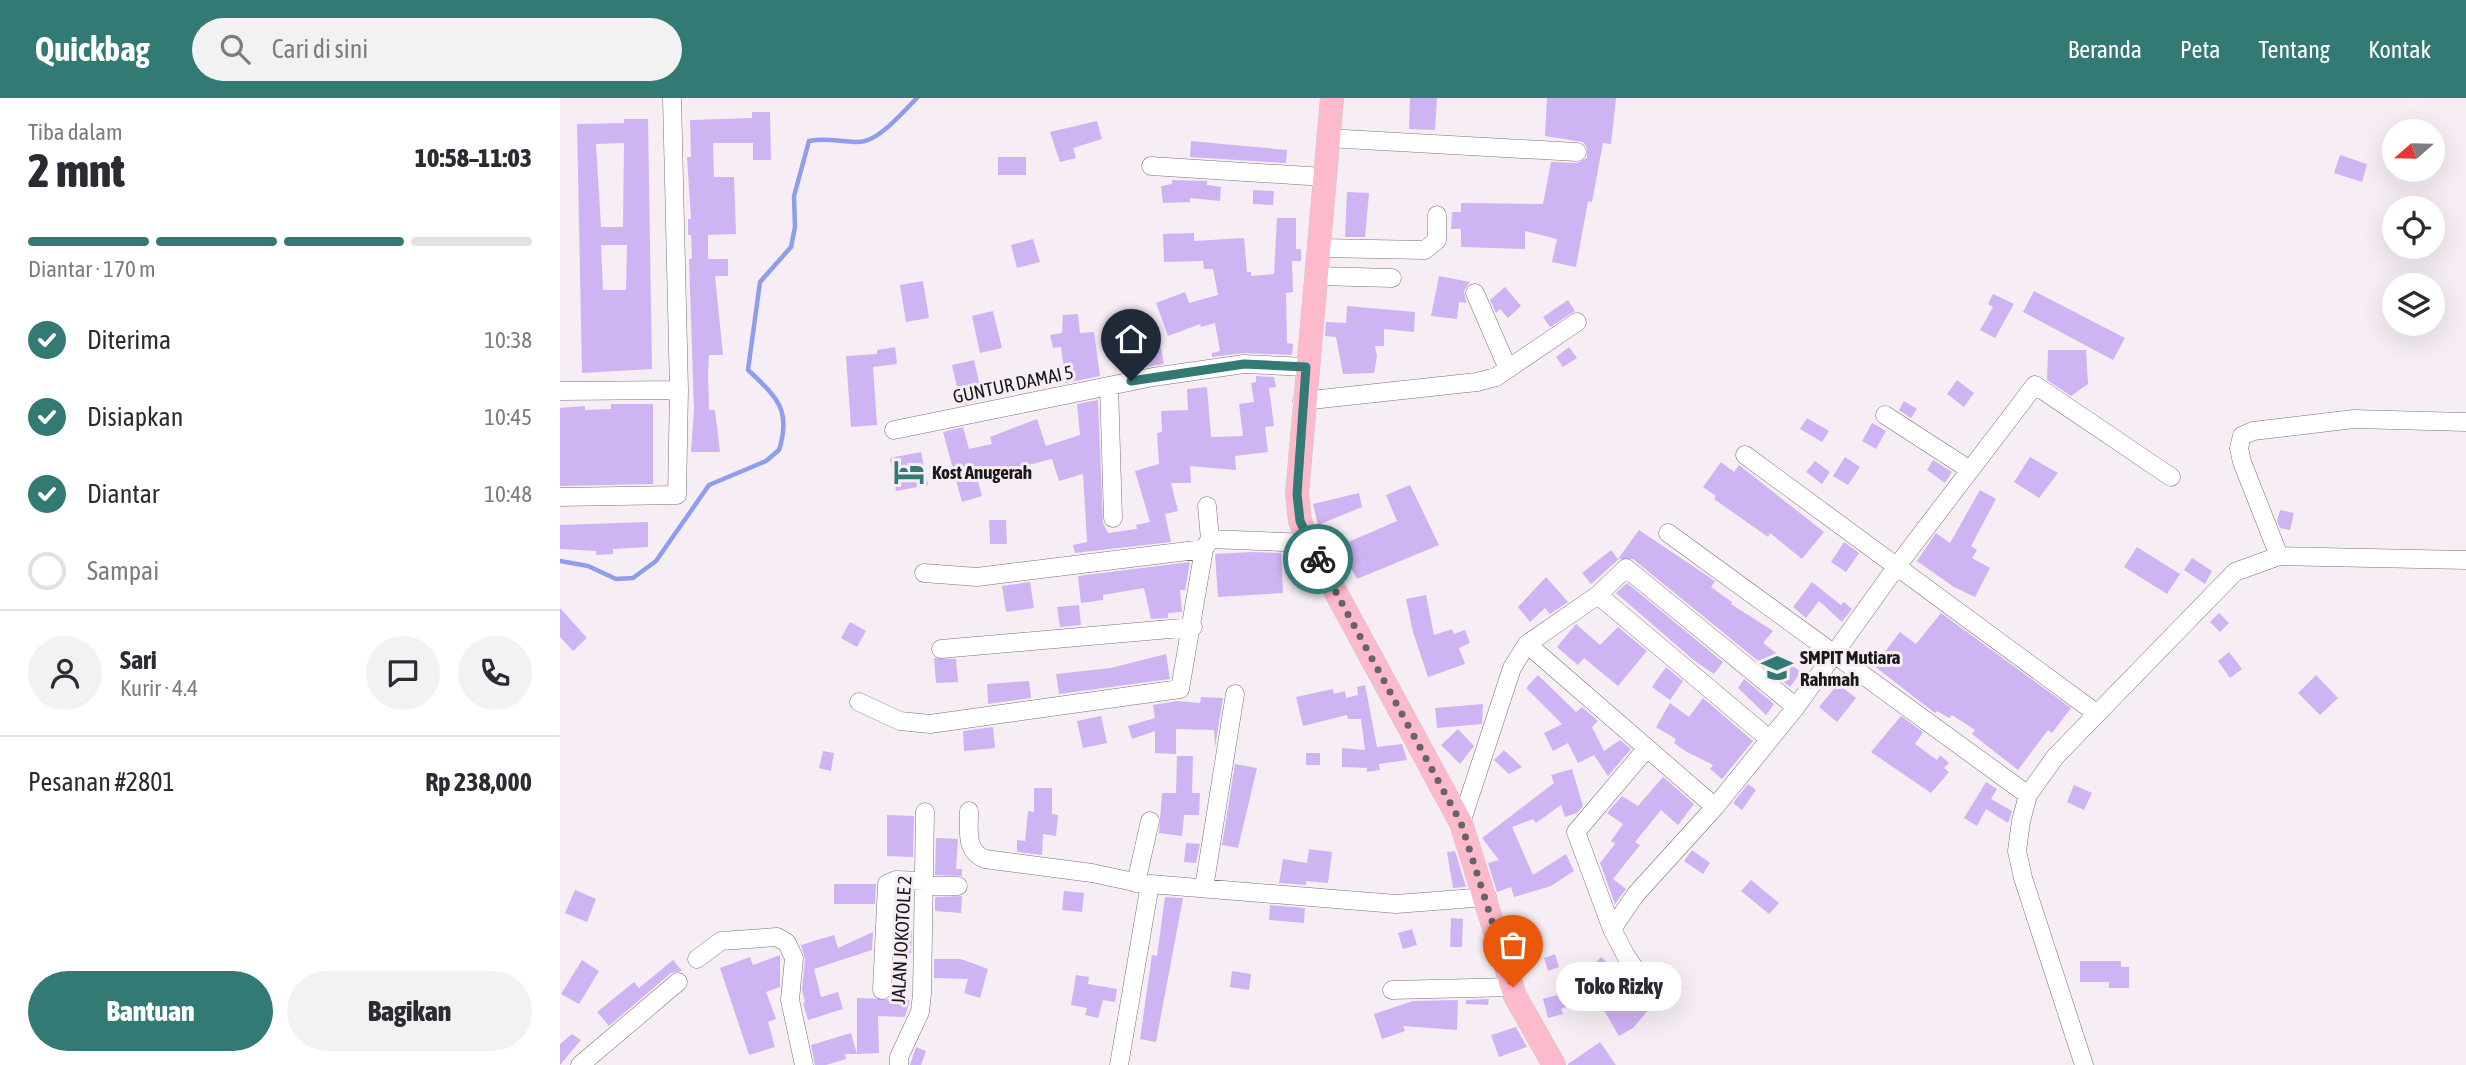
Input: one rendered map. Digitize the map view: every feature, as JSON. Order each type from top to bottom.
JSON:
[{"type":"main road","points":[[1332,98],[1318,276],[1303,401],[1297,494],[1300,521],[1309,543],[1461,823],[1513,987],[1555,1065]]},
{"type":"street","points":[[560,497],[676,497],[679,390],[672,98]]},
{"type":"street","points":[[1327,138],[1577,152]]},
{"type":"street","points":[[1151,166],[1324,177]]},
{"type":"street","points":[[1320,248],[1425,250],[1437,240],[1437,215]]},
{"type":"street","points":[[1318,276],[1392,278]]},
{"type":"street","points":[[1475,293],[1508,369]]},
{"type":"street","points":[[1303,401],[1477,382],[1508,369],[1577,323]]},
{"type":"street","name":"GUNTUR DAMAI 5","points":[[894,430],[1109,386],[1244,364],[1306,367]]},
{"type":"street","points":[[1612,929],[1636,894],[1715,807],[1768,738],[1796,707],[1897,566],[2036,385],[2171,477]]},
{"type":"street","points":[[1109,386],[1113,519]]},
{"type":"street","points":[[560,391],[679,390]]},
{"type":"street","points":[[1885,415],[1970,470]]},
{"type":"street","points":[[2279,555],[2242,463],[2239,448],[2242,436],[2253,431],[2354,419],[2466,422]]},
{"type":"street","points":[[1745,455],[2096,713]]},
{"type":"street","points":[[859,702],[900,721],[930,724],[1179,689],[1183,685],[1207,544],[1207,506]]},
{"type":"street","points":[[1668,533],[2028,795]]},
{"type":"street","points":[[924,573],[977,577],[1207,544],[1309,543]]},
{"type":"street","points":[[2084,1065],[2017,850],[2028,795],[2055,757],[2235,572],[2279,555],[2466,560]]},
{"type":"street","points":[[1461,823],[1513,668],[1527,644],[1598,595],[1627,568],[1796,707]]},
{"type":"street","points":[[1598,595],[1768,738]]},
{"type":"street","points":[[941,649],[1193,627]]},
{"type":"street","points":[[1527,644],[1715,807]]},
{"type":"street","points":[[1205,888],[1235,694]]},
{"type":"street","points":[[1647,748],[1576,832],[1612,929],[1626,956],[1652,993]]},
{"type":"street","points":[[968,811],[970,845],[977,856],[1093,873],[1142,884],[1396,904],[1486,897]]},
{"type":"street","name":"JALAN JOKOTOLE 2","points":[[899,1065],[919,1012],[922,994],[926,812]]},
{"type":"street","points":[[1119,1065],[1150,821]]},
{"type":"street","points":[[882,990],[887,884],[896,880],[958,886]]},
{"type":"street","points":[[697,959],[721,941],[770,937],[782,939],[794,958],[790,1000],[804,1065]]},
{"type":"street","points":[[580,1065],[678,982]]},
{"type":"street","points":[[1392,990],[1513,987]]},
{"type":"building","points":[[1410,98],[1437,98],[1435,130],[1409,129]]},
{"type":"building","points":[[1547,98],[1616,98],[1611,144],[1603,143],[1592,202],[1588,201],[1576,267],[1552,262],[1557,239],[1525,231],[1525,249],[1461,247],[1461,229],[1451,229],[1452,212],[1461,212],[1461,203],[1543,204],[1551,162],[1577,163],[1587,158],[1587,148],[1583,142],[1545,136]]},
{"type":"building","points":[[752,112],[770,112],[771,160],[753,160],[753,143],[713,143],[714,177],[734,177],[736,234],[708,235],[708,259],[728,259],[728,276],[715,276],[723,355],[709,355],[708,372],[709,410],[715,410],[720,452],[691,452],[694,410],[689,259],[692,259],[691,235],[688,235],[688,219],[691,219],[687,157],[691,157],[690,120],[752,118]]},
{"type":"building","points":[[624,119],[648,119],[652,369],[582,373],[577,124],[624,123]],"holes":[[[624,143],[623,227],[601,227],[596,144]],[[601,245],[627,245],[626,290],[603,290]]]},
{"type":"building","points":[[1097,121],[1102,139],[1073,148],[1076,158],[1060,162],[1050,132]]},
{"type":"building","points":[[1191,141],[1287,150],[1286,163],[1190,157]]},
{"type":"building","points":[[2340,155],[2367,164],[2362,182],[2334,173]]},
{"type":"building","points":[[998,157],[1026,157],[1026,175],[998,175]]},
{"type":"building","points":[[1172,180],[1207,181],[1207,185],[1221,187],[1220,201],[1190,198],[1190,202],[1163,203],[1161,186],[1172,184]]},
{"type":"building","points":[[1253,190],[1274,191],[1273,205],[1253,204]]},
{"type":"building","points":[[1347,192],[1369,193],[1365,237],[1345,237]]},
{"type":"building","points":[[1277,218],[1296,218],[1296,249],[1301,249],[1301,261],[1292,261],[1293,292],[1286,293],[1287,343],[1293,344],[1292,355],[1244,353],[1212,357],[1212,353],[1220,351],[1215,323],[1201,327],[1200,324],[1168,336],[1156,303],[1185,292],[1189,303],[1218,295],[1213,269],[1204,269],[1203,261],[1164,262],[1163,234],[1194,233],[1194,241],[1244,238],[1247,272],[1251,272],[1251,276],[1274,274]]},
{"type":"building","points":[[1033,239],[1040,262],[1017,268],[1011,245]]},
{"type":"building","points":[[1439,276],[1470,282],[1464,291],[1466,303],[1459,302],[1457,319],[1431,316]]},
{"type":"building","points":[[923,281],[929,318],[906,322],[900,285]]},
{"type":"building","points":[[1505,287],[1521,306],[1508,318],[1500,309],[1496,313],[1490,300]]},
{"type":"building","points":[[2034,291],[2125,338],[2113,360],[2023,312]]},
{"type":"building","points":[[1993,294],[2014,304],[1995,338],[1980,330],[1993,307],[1988,304]]},
{"type":"building","points":[[1568,300],[1575,311],[1550,327],[1543,317]]},
{"type":"building","points":[[1347,306],[1415,312],[1414,332],[1384,329],[1384,346],[1375,346],[1377,356],[1374,373],[1343,374],[1336,337],[1325,336],[1326,322],[1346,323]]},
{"type":"building","points":[[993,311],[1002,348],[980,353],[972,316]]},
{"type":"building","points":[[1078,314],[1080,333],[1094,332],[1100,376],[1066,383],[1061,347],[1053,348],[1050,335],[1062,333],[1063,315]]},
{"type":"building","points":[[1159,339],[1164,364],[1146,367],[1141,342]]},
{"type":"building","points":[[895,347],[897,364],[873,367],[877,425],[851,427],[846,356],[877,354],[877,350]]},
{"type":"building","points":[[1569,347],[1577,358],[1563,367],[1556,357]]},
{"type":"building","points":[[2048,350],[2086,350],[2088,384],[2071,396],[2047,380]]},
{"type":"building","points":[[974,360],[983,400],[961,405],[952,365]]},
{"type":"building","points":[[1256,376],[1274,377],[1276,387],[1269,388],[1274,426],[1265,427],[1268,452],[1235,456],[1236,470],[1190,466],[1191,483],[1171,483],[1178,511],[1165,514],[1171,542],[1075,553],[1073,545],[1087,542],[1083,474],[1059,481],[1052,459],[977,478],[982,496],[962,502],[943,432],[963,427],[969,449],[992,444],[990,437],[1037,419],[1046,446],[1080,435],[1077,404],[1098,400],[1103,523],[1108,533],[1137,529],[1136,525],[1150,522],[1135,471],[1159,464],[1157,433],[1162,432],[1161,411],[1188,410],[1187,389],[1207,387],[1211,437],[1243,436],[1239,404],[1254,402],[1251,383],[1256,382]]},
{"type":"building","points":[[1957,380],[1974,393],[1964,407],[1947,394]]},
{"type":"building","points":[[1904,401],[1917,409],[1911,418],[1899,410]]},
{"type":"building","points":[[611,404],[653,404],[653,484],[560,486],[560,408],[585,406],[585,410],[611,409]]},
{"type":"building","points":[[1807,418],[1829,431],[1822,442],[1800,429]]},
{"type":"building","points":[[1872,423],[1886,431],[1876,449],[1862,441]]},
{"type":"building","name":"Kost Anugerah","points":[[921,452],[928,485],[896,491],[890,458]]},
{"type":"building","points":[[1845,457],[1860,467],[1848,485],[1833,476]]},
{"type":"building","points":[[2030,457],[2058,473],[2039,498],[2014,482]]},
{"type":"building","points":[[1933,460],[1952,472],[1945,483],[1927,470]]},
{"type":"building","points":[[1815,461],[1830,472],[1822,484],[1806,472]]},
{"type":"building","points":[[1721,462],[1734,472],[1739,465],[1824,532],[1802,559],[1770,533],[1768,537],[1714,499],[1716,496],[1703,487]]},
{"type":"building","points":[[1410,485],[1439,545],[1357,579],[1339,546],[1397,521],[1386,495]]},
{"type":"building","points":[[1980,490],[1996,499],[1971,546],[1977,550],[1972,558],[1990,568],[1975,597],[1954,587],[1917,561],[1936,533],[1950,543]]},
{"type":"building","points":[[1359,493],[1362,507],[1318,525],[1313,504]]},
{"type":"building","points":[[2280,510],[2294,513],[2290,530],[2280,528],[2277,521]]},
{"type":"building","points":[[989,520],[1006,520],[1007,544],[990,544]]},
{"type":"building","points":[[648,522],[648,547],[613,549],[613,554],[596,555],[596,551],[560,549],[560,525]]},
{"type":"building","points":[[1639,530],[1715,581],[1711,587],[1732,602],[1731,604],[1773,631],[1763,643],[1801,672],[1790,687],[1633,559],[1619,559],[1591,584],[1582,573],[1611,550],[1618,559]]},
{"type":"building","points":[[1844,542],[1859,553],[1846,572],[1831,562]]},
{"type":"building","points":[[2137,547],[2180,574],[2167,594],[2124,567]]},
{"type":"building","points":[[1281,553],[1283,593],[1218,597],[1215,554]]},
{"type":"building","points":[[2192,558],[2212,571],[2205,584],[2184,570]]},
{"type":"building","points":[[1190,562],[1185,590],[1180,590],[1182,612],[1168,613],[1168,618],[1151,619],[1144,588],[1103,595],[1103,600],[1081,603],[1078,576]]},
{"type":"building","points":[[1546,577],[1568,602],[1550,614],[1545,608],[1530,622],[1518,607]]},
{"type":"building","points":[[1030,582],[1034,608],[1006,612],[1002,586]]},
{"type":"building","points":[[1812,582],[1841,605],[1844,602],[1852,609],[1842,622],[1819,601],[1806,618],[1793,607]]},
{"type":"building","points":[[1627,583],[1723,662],[1714,674],[1696,662],[1616,593]]},
{"type":"building","points":[[1426,595],[1434,635],[1452,629],[1454,634],[1465,630],[1470,643],[1459,648],[1465,664],[1428,677],[1413,632],[1406,599]]},
{"type":"building","points":[[1079,605],[1081,625],[1060,627],[1057,607]]},
{"type":"building","points":[[560,608],[587,638],[573,651],[560,637]]},
{"type":"building","points":[[1941,613],[2071,708],[2052,733],[2048,730],[2018,770],[1972,734],[1975,730],[1952,715],[1949,718],[1937,711],[1935,713],[1874,666],[1900,632],[1916,644]]},
{"type":"building","points":[[2219,613],[2229,623],[2220,632],[2210,622]]},
{"type":"building","points":[[850,622],[866,631],[857,647],[841,638]]},
{"type":"building","points":[[1576,624],[1600,645],[1618,627],[1647,651],[1618,686],[1584,658],[1578,665],[1557,647]]},
{"type":"building","points":[[2229,652],[2242,669],[2230,678],[2218,661]]},
{"type":"building","points":[[1166,654],[1170,679],[1059,694],[1056,674],[1111,668]]},
{"type":"building","points":[[934,658],[956,659],[958,682],[936,683]]},
{"type":"building","points":[[1666,667],[1683,681],[1670,700],[1652,687]]},
{"type":"building","points":[[1538,675],[1576,712],[1582,707],[1598,721],[1592,727],[1604,751],[1620,740],[1631,749],[1608,776],[1594,755],[1578,763],[1568,743],[1553,751],[1544,733],[1562,724],[1526,688]]},
{"type":"building","points":[[2316,675],[2338,698],[2320,715],[2298,693]]},
{"type":"building","points":[[1744,679],[1774,704],[1766,715],[1738,688]]},
{"type":"building","points":[[1029,681],[1031,698],[988,704],[987,684]]},
{"type":"building","points":[[1838,684],[1856,698],[1837,722],[1819,707]]},
{"type":"building","points":[[1365,685],[1377,747],[1402,744],[1407,760],[1379,764],[1380,770],[1367,772],[1367,768],[1342,767],[1342,748],[1365,750],[1361,719],[1348,719],[1347,715],[1303,726],[1296,697],[1333,689],[1334,694],[1345,691],[1346,698],[1358,695],[1357,687]]},
{"type":"building","points":[[1201,697],[1223,698],[1215,747],[1214,730],[1176,729],[1176,754],[1155,753],[1155,731],[1132,739],[1128,726],[1155,718],[1153,705],[1177,701],[1200,703]]},
{"type":"building","points":[[1703,698],[1753,741],[1722,779],[1710,769],[1713,765],[1685,751],[1674,743],[1676,739],[1656,727],[1670,703],[1689,717]]},
{"type":"building","points":[[1483,704],[1482,724],[1437,728],[1435,708]]},
{"type":"building","points":[[1101,716],[1107,743],[1083,748],[1077,721]]},
{"type":"building","points":[[1901,716],[1923,732],[1915,744],[1937,760],[1940,755],[1949,763],[1944,768],[1949,772],[1931,793],[1871,752]]},
{"type":"building","points":[[993,727],[995,748],[964,751],[963,731]]},
{"type":"building","points":[[1458,729],[1474,746],[1460,764],[1441,745]]},
{"type":"building","points":[[1504,750],[1522,767],[1509,774],[1494,760]]},
{"type":"building","points":[[823,751],[834,753],[831,771],[819,768]]},
{"type":"building","points":[[1306,753],[1320,753],[1320,765],[1306,765]]},
{"type":"building","points":[[1177,756],[1193,756],[1192,793],[1200,793],[1199,815],[1184,815],[1182,836],[1159,833],[1162,793],[1176,793]]},
{"type":"building","points":[[1235,764],[1257,768],[1238,848],[1222,845]]},
{"type":"building","points":[[1572,769],[1583,806],[1577,813],[1565,817],[1561,805],[1536,823],[1533,819],[1512,827],[1533,875],[1566,854],[1574,871],[1551,886],[1514,897],[1511,887],[1497,892],[1488,863],[1499,860],[1482,838],[1554,783],[1551,775]]},
{"type":"building","points":[[1663,777],[1694,804],[1678,825],[1661,810],[1635,842],[1640,845],[1613,879],[1626,889],[1615,904],[1600,863],[1615,844],[1611,841],[1623,824],[1607,813],[1622,796],[1638,806]]},
{"type":"building","points":[[1986,782],[1997,789],[1991,799],[2012,811],[2008,823],[1986,809],[1977,826],[1964,818]]},
{"type":"building","points":[[1748,784],[1756,790],[1742,810],[1733,803]]},
{"type":"building","points":[[2074,785],[2092,793],[2084,810],[2067,802]]},
{"type":"building","points":[[1034,788],[1052,788],[1052,814],[1058,815],[1056,836],[1043,834],[1042,855],[1017,852],[1017,840],[1025,841],[1028,811],[1034,812]]},
{"type":"building","points":[[887,815],[914,816],[913,857],[887,856]]},
{"type":"building","points":[[936,838],[958,839],[956,869],[962,869],[962,876],[935,875]]},
{"type":"building","points":[[1186,843],[1200,844],[1196,863],[1184,862]]},
{"type":"building","points":[[1309,849],[1332,852],[1328,883],[1279,883],[1283,859],[1307,863]]},
{"type":"building","points":[[1692,850],[1710,863],[1703,874],[1684,861]]},
{"type":"building","points":[[1455,851],[1466,887],[1453,888],[1447,852]]},
{"type":"building","points":[[1751,880],[1779,903],[1769,914],[1741,891]]},
{"type":"building","points":[[834,884],[876,884],[875,904],[834,904]]},
{"type":"building","points":[[575,890],[596,899],[587,922],[565,913]]},
{"type":"building","points":[[1064,891],[1084,893],[1082,912],[1062,910]]},
{"type":"building","points":[[962,896],[961,913],[935,911],[935,897]]},
{"type":"building","points":[[1165,897],[1183,898],[1156,1042],[1140,1039],[1152,955],[1157,956]]},
{"type":"building","points":[[1270,905],[1305,908],[1304,923],[1269,920]]},
{"type":"building","points":[[1451,918],[1463,919],[1462,947],[1450,947]]},
{"type":"building","points":[[1412,929],[1417,945],[1403,949],[1398,933]]},
{"type":"building","points":[[896,931],[912,931],[911,953],[895,952]]},
{"type":"building","points":[[873,932],[872,950],[814,969],[821,997],[838,992],[843,1009],[808,1020],[803,1003],[805,959],[801,945],[834,935],[838,948]]},
{"type":"building","points":[[1555,954],[1559,967],[1548,971],[1544,958]]},
{"type":"building","points":[[780,955],[780,987],[766,992],[776,1019],[768,1022],[775,1047],[749,1055],[720,968],[750,957],[753,965]]},
{"type":"building","points":[[1601,957],[1615,970],[1619,967],[1643,1000],[1652,1006],[1633,1028],[1619,1036],[1595,995],[1561,1009],[1563,1014],[1548,1018],[1543,999],[1565,993],[1562,987],[1582,978]]},
{"type":"building","points":[[934,959],[961,959],[988,969],[980,998],[964,993],[968,979],[934,978]]},
{"type":"building","points":[[582,960],[599,971],[579,1004],[561,994]]},
{"type":"building","points":[[673,960],[682,971],[671,973],[609,1026],[597,1012],[634,982],[639,988]]},
{"type":"building","points":[[2080,961],[2121,961],[2121,967],[2129,967],[2129,988],[2109,988],[2109,982],[2080,982]]},
{"type":"building","points":[[1232,971],[1251,974],[1249,990],[1230,987]]},
{"type":"building","points":[[1076,975],[1089,977],[1088,984],[1117,989],[1115,1002],[1103,1000],[1098,1018],[1085,1015],[1087,1008],[1071,1005]]},
{"type":"building","points":[[1671,976],[1683,988],[1674,998],[1661,986]]},
{"type":"building","points":[[857,998],[910,1000],[905,1017],[878,1016],[879,1053],[857,1054]]},
{"type":"building","points":[[1489,999],[1488,1005],[1466,1004],[1466,1000]]},
{"type":"building","points":[[1458,1000],[1457,1030],[1403,1026],[1405,1031],[1382,1039],[1374,1014],[1413,1001]]},
{"type":"building","points":[[1516,1027],[1527,1047],[1499,1057],[1491,1035]]},
{"type":"building","points":[[851,1033],[857,1054],[845,1054],[846,1059],[815,1065],[811,1045]]},
{"type":"building","points":[[572,1034],[581,1040],[560,1065],[560,1044]]},
{"type":"building","points":[[1600,1042],[1616,1065],[1568,1065],[1568,1064]]},
{"type":"building","points":[[916,1047],[926,1051],[921,1065],[910,1065]]},
{"type":"waterway","points":[[560,561],[588,566],[616,579],[633,578],[656,561],[709,485],[766,461],[779,450],[784,424],[779,405],[774,396],[748,370],[760,282],[791,247],[795,227],[794,196],[809,141],[865,141],[879,134],[917,98]]},
{"type":"way so far","points":[[1318,559],[1461,823],[1513,987]]},
{"type":"place","name":"Kost Anugerah","points":[[909,472]]},
{"type":"place","name":"SMPIT Mutiara Rahmah","points":[[1777,668]]},
{"type":"place","name":"Toko Rizky","points":[[1513,987]]},
{"type":"route","points":[[1131,381],[1244,364],[1306,367],[1297,494],[1300,521],[1318,559]]}]
